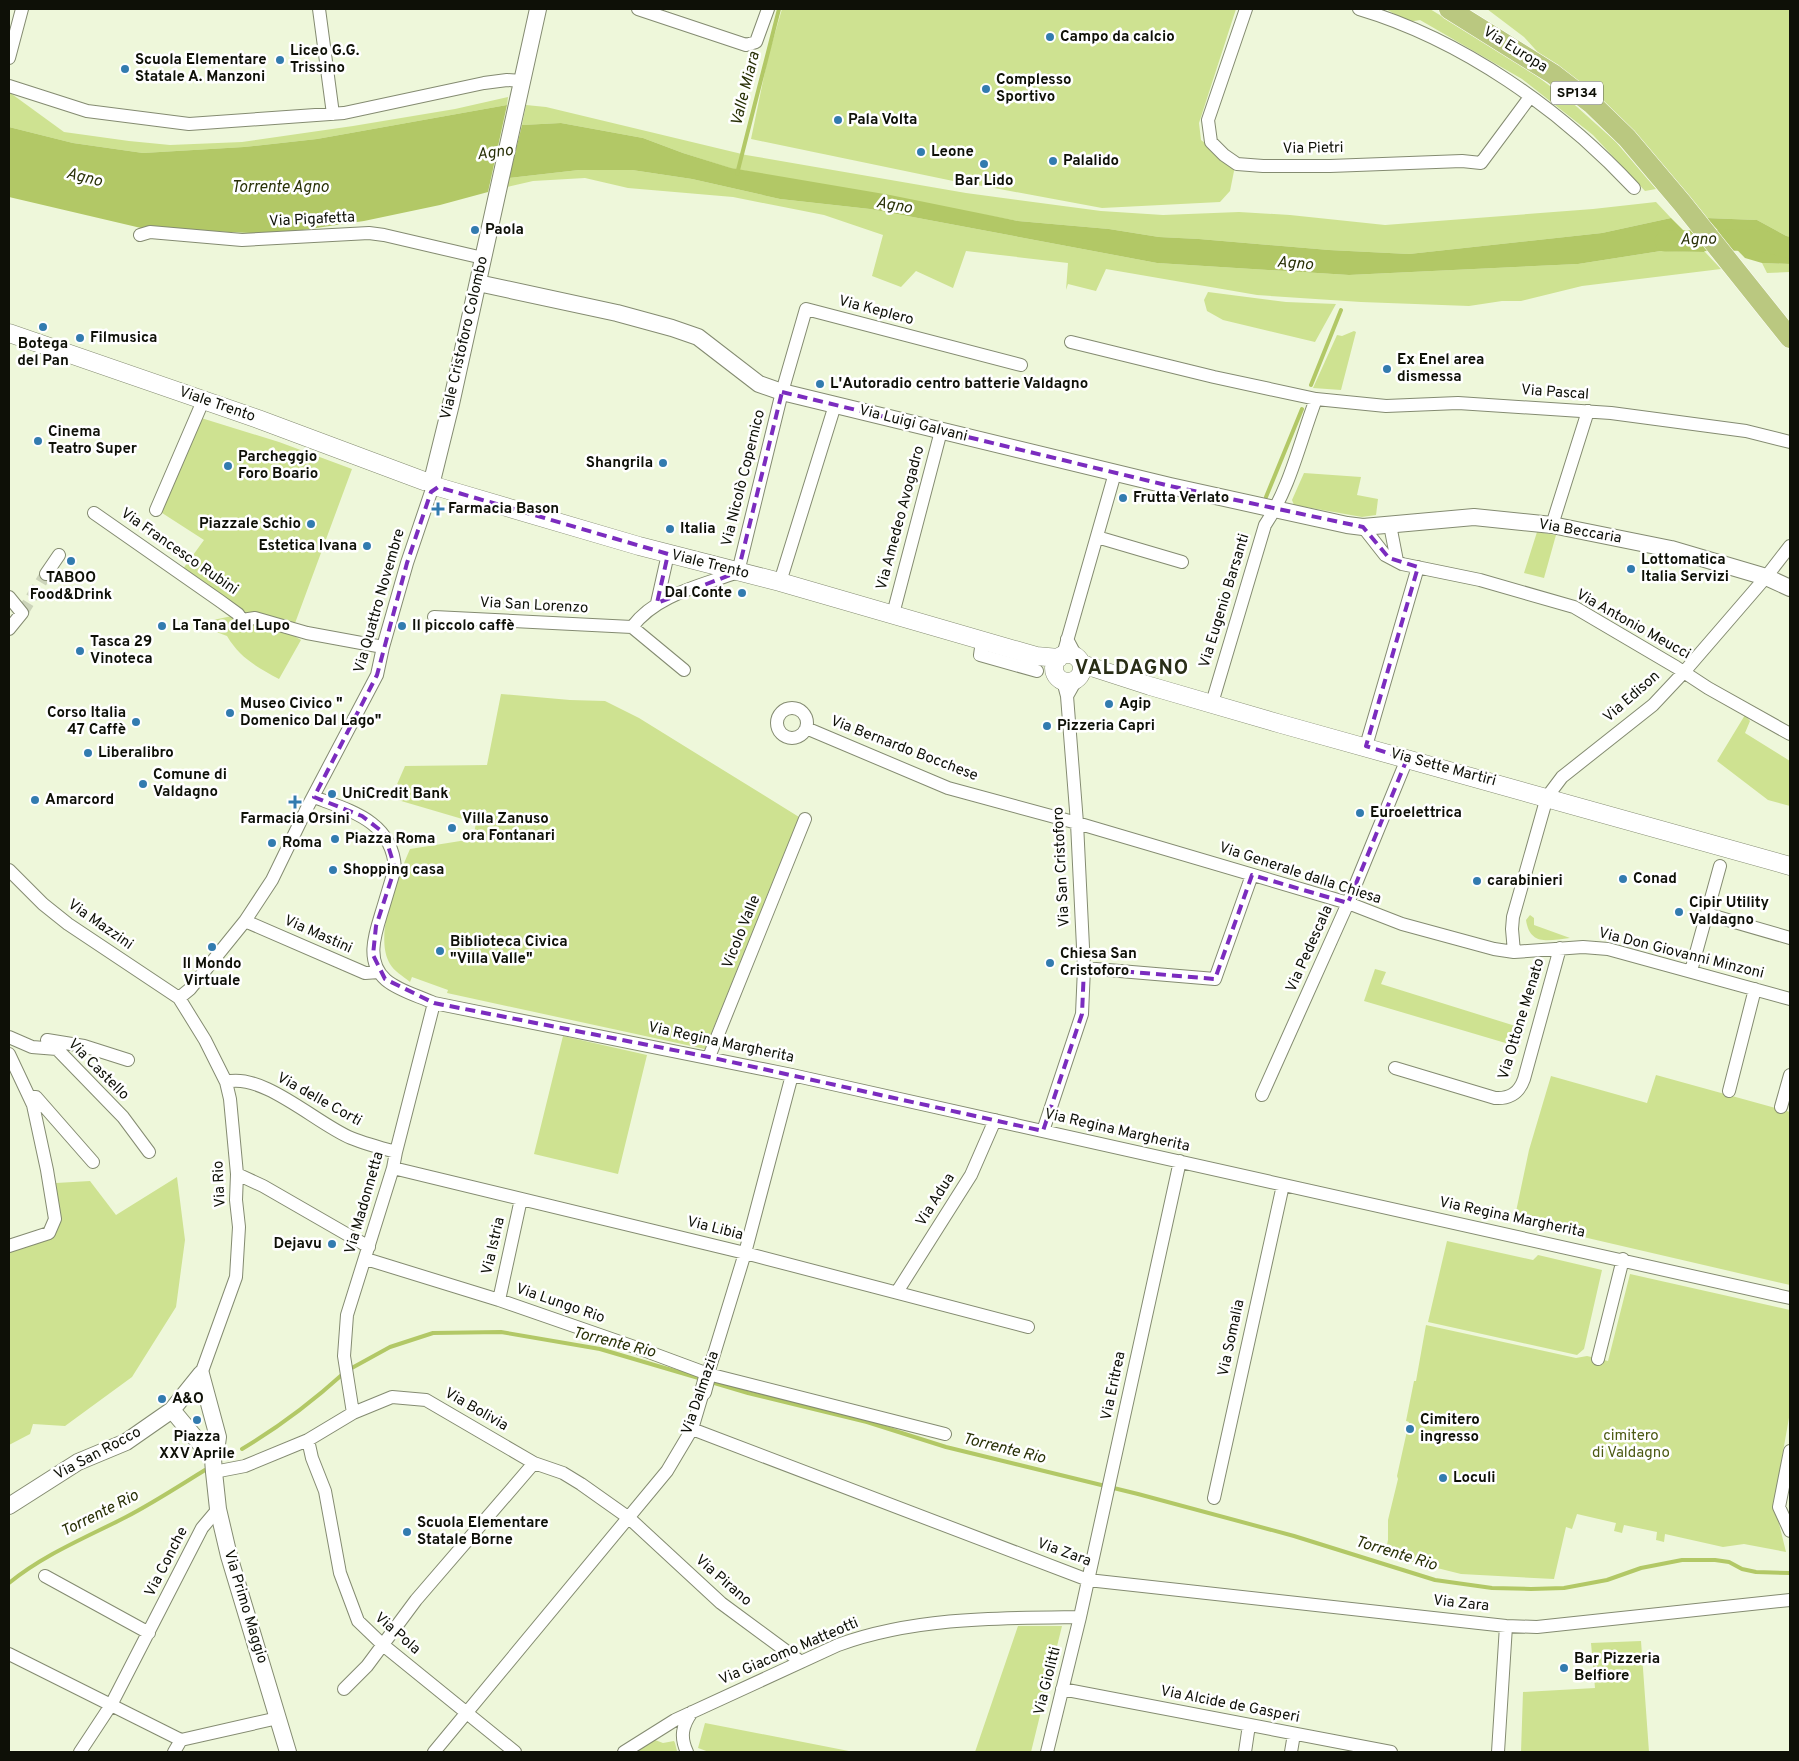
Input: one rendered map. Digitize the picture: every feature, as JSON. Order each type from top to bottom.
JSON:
[{"type":"main road","name":"Via Europa","points":[[1449,9],[1553,74],[1592,104],[1627,138],[1682,203],[1790,338]]},
{"type":"main road","name":"Viale Trento","points":[[9,333],[258,419],[431,484],[668,554],[780,582],[893,614],[982,641],[1037,663]]},
{"type":"main road","name":"Via Sette Martiri","points":[[1037,663],[1071,668],[1212,703],[1790,866]]},
{"type":"street","points":[[9,58],[22,9]]},
{"type":"street","points":[[319,9],[333,114]]},
{"type":"street","points":[[9,86],[87,111],[189,124],[344,114],[484,83],[507,80],[522,81],[538,9]]},
{"type":"street","points":[[638,9],[746,45],[756,42],[768,9]]},
{"type":"street","name":"Via Pietri","points":[[1246,9],[1208,120],[1211,142],[1224,155],[1237,164],[1330,166],[1462,161],[1481,162],[1530,97]]},
{"type":"street","points":[[1359,9],[1406,26],[1494,72],[1578,134],[1634,188]]},
{"type":"street","name":"Viale Cristoforo Colombo","points":[[431,484],[451,404],[522,81]]},
{"type":"street","name":"Via Pigafetta","points":[[140,235],[150,232],[242,240],[369,233],[483,258]]},
{"type":"street","name":"Via Luigi Galvani","points":[[478,283],[616,313],[698,337],[759,384],[782,392],[1274,510],[1363,527]]},
{"type":"street","name":"Via Keplero","points":[[782,392],[806,309],[1022,365]]},
{"type":"street","name":"Via Pascal","points":[[1071,342],[1214,377],[1316,398],[1386,406],[1458,403],[1642,416],[1746,431],[1790,442]]},
{"type":"street","name":"Via Nicolò Copernico","points":[[738,572],[782,392]]},
{"type":"street","points":[[1274,510],[1297,456],[1316,398]]},
{"type":"street","points":[[156,510],[203,401]]},
{"type":"street","points":[[780,582],[835,405]]},
{"type":"street","points":[[1552,525],[1588,412]]},
{"type":"street","name":"Via Amedeo Avogadro","points":[[893,614],[941,431]]},
{"type":"street","points":[[1071,668],[1097,538],[1115,473]]},
{"type":"street","name":"Via Quattro Novembre","points":[[180,998],[190,989],[245,921],[272,880],[377,675],[383,647],[431,484]]},
{"type":"street","name":"Via Eugenio Barsanti","points":[[1212,703],[1265,526],[1274,510]]},
{"type":"street","name":"Via Francesco Rubini","points":[[94,513],[220,600],[238,614],[242,620],[255,618],[307,633],[383,647]]},
{"type":"street","name":"Via Beccaria","points":[[1363,527],[1474,518],[1552,525],[1671,549],[1766,578],[1790,588]]},
{"type":"street","points":[[1390,525],[1397,561]]},
{"type":"street","name":"Via Antonio Meucci","points":[[1363,527],[1385,555],[1402,564],[1480,580],[1574,607],[1708,688],[1790,734]]},
{"type":"street","points":[[1097,538],[1182,562]]},
{"type":"street","name":"Via Edison","points":[[1547,797],[1562,777],[1652,705],[1684,672],[1766,578],[1790,546]]},
{"type":"street","points":[[657,603],[668,554]]},
{"type":"street","points":[[46,574],[59,555]]},
{"type":"street","points":[[1366,746],[1418,567]]},
{"type":"street","points":[[684,670],[632,627],[644,612],[657,603],[738,572]]},
{"type":"street","points":[[9,597],[22,613],[9,629]]},
{"type":"street","name":"Via San Lorenzo","points":[[434,617],[632,627]]},
{"type":"street","name":"Via San Cristoforo","points":[[1043,1131],[1082,1014],[1084,968],[1073,775],[1071,668]]},
{"type":"street","name":"Via Bernardo Bocchese","points":[[806,728],[948,788],[1077,823]]},
{"type":"street","name":"Via Pedescala","points":[[1262,1095],[1348,903],[1407,759]]},
{"type":"street","points":[[314,797],[362,816],[377,827],[388,840],[395,859],[396,868],[376,926],[373,955],[379,972]]},
{"type":"street","points":[[1514,952],[1513,917],[1547,797]]},
{"type":"street","name":"Vicolo Valle","points":[[709,1057],[805,819]]},
{"type":"street","name":"Via Generale dalla Chiesa","points":[[1077,823],[1348,903],[1402,924],[1494,949],[1514,952]]},
{"type":"street","points":[[1691,971],[1720,866]]},
{"type":"street","name":"Via Mazzini","points":[[9,870],[43,904],[68,924],[180,998]]},
{"type":"street","points":[[1084,968],[1215,979],[1252,875]]},
{"type":"street","points":[[1707,914],[1790,938]]},
{"type":"street","name":"Via Mastini","points":[[245,921],[365,973],[379,972]]},
{"type":"street","name":"Via Don Giovanni Minzoni","points":[[1514,952],[1583,947],[1608,949],[1790,999]]},
{"type":"street","name":"Via Ottone Menato","points":[[1395,1068],[1495,1098],[1508,1098],[1514,1094],[1519,1090],[1524,1079],[1560,948]]},
{"type":"street","name":"Via Regina Margherita","points":[[379,972],[392,984],[434,1003],[709,1057],[1043,1131],[1097,1141],[1180,1162],[1623,1259],[1790,1298]]},
{"type":"street","points":[[1729,1091],[1755,989]]},
{"type":"street","name":"Via Rio","points":[[180,998],[205,1040],[226,1082],[230,1100],[239,1227],[236,1277],[201,1374]]},
{"type":"street","name":"Via Madonnetta","points":[[353,1414],[344,1356],[347,1315],[393,1168],[434,1003]]},
{"type":"street","name":"Via Castello","points":[[9,1029],[20,1036],[84,1046],[128,1060]]},
{"type":"street","name":"Via Castello","points":[[9,1036],[32,1046],[57,1049],[123,1117],[149,1152]]},
{"type":"street","points":[[9,1054],[33,1105],[55,1219],[49,1233],[9,1246]]},
{"type":"street","name":"Via Dalmazia","points":[[434,1752],[667,1472],[692,1429],[745,1254],[792,1075]]},
{"type":"street","points":[[1781,1106],[1790,1075]]},
{"type":"street","name":"Via delle Corti","points":[[226,1082],[235,1079],[251,1082],[283,1098],[351,1138],[396,1152]]},
{"type":"street","points":[[29,1097],[36,1097],[93,1162]]},
{"type":"street","name":"Via Adua","points":[[897,1292],[971,1175],[995,1120]]},
{"type":"street","name":"Via Eritrea","points":[[1080,1617],[1180,1162]]},
{"type":"street","name":"Via Libia","points":[[393,1168],[897,1292],[1028,1327]]},
{"type":"street","name":"Via Lungo Rio","points":[[236,1174],[263,1186],[367,1253],[646,1350],[706,1381],[945,1434]]},
{"type":"street","name":"Via Somalia","points":[[1214,1498],[1282,1185]]},
{"type":"street","name":"Via Istria","points":[[499,1300],[521,1199]]},
{"type":"street","points":[[1598,1359],[1623,1259]]},
{"type":"street","name":"Via San Rocco","points":[[9,1506],[78,1462],[126,1442],[172,1410],[201,1374]]},
{"type":"street","name":"Via Primo Maggio","points":[[201,1374],[218,1436],[214,1465],[218,1509],[228,1556],[288,1752]]},
{"type":"street","points":[[185,1393],[210,1404]]},
{"type":"street","name":"Via Bolivia","points":[[214,1465],[245,1466],[308,1440],[353,1414],[392,1397],[426,1400],[534,1463],[569,1477],[628,1518]]},
{"type":"street","points":[[172,1410],[214,1465]]},
{"type":"street","name":"Via Zara","points":[[692,1429],[1088,1580],[1506,1626],[1537,1627],[1790,1600]]},
{"type":"street","name":"Via Pola","points":[[308,1440],[312,1458],[324,1491],[340,1573],[358,1621],[383,1645],[514,1752]]},
{"type":"street","points":[[1790,1451],[1779,1507],[1790,1531]]},
{"type":"street","points":[[344,1690],[383,1645],[416,1600],[534,1463]]},
{"type":"street","name":"Via Conche","points":[[80,1752],[111,1705],[202,1528],[218,1509]]},
{"type":"street","name":"Via Pirano","points":[[628,1518],[720,1603],[801,1662]]},
{"type":"street","points":[[45,1576],[149,1633]]},
{"type":"street","name":"Via Giacomo Matteotti","points":[[624,1752],[675,1720],[801,1662],[863,1636],[920,1624],[1022,1618],[1080,1617]]},
{"type":"street","name":"Via Giolitti","points":[[1047,1752],[1080,1617]]},
{"type":"street","name":"Via Zara","points":[[1498,1752],[1506,1626]]},
{"type":"street","points":[[9,1654],[181,1740],[278,1718]]},
{"type":"street","name":"Via Alcide de Gasperi","points":[[1062,1689],[1391,1752]]},
{"type":"street","points":[[687,1752],[683,1744],[682,1734],[683,1727],[692,1712]]},
{"type":"street","points":[[1245,1752],[1249,1725]]},
{"type":"street","points":[[1291,1752],[1294,1734]]},
{"type":"street","points":[[174,1752],[181,1740]]},
{"type":"highlighted area","points":[[782,392],[1170,486],[1363,527],[1389,558],[1418,567],[1366,746],[1407,759],[1348,903],[1252,875],[1215,979],[1084,968],[1082,1014],[1043,1131],[709,1057],[434,1003],[385,979],[373,955],[376,926],[395,868],[384,833],[362,816],[314,797],[377,675],[407,563],[431,492],[438,487],[668,554],[657,603],[738,572]]},
{"type":"green space","name":"Complesso Sportivo","points":[[782,9],[1236,9],[1199,123],[1201,140],[1235,166],[1230,191],[1220,202],[1102,208],[958,182],[751,139],[768,57]]},
{"type":"green space","points":[[1386,9],[1430,9],[1529,70],[1576,106],[1616,142],[1656,189],[1645,191],[1593,135],[1522,79],[1420,20],[1408,22]]},
{"type":"green space","points":[[1487,9],[1790,9],[1790,238],[1757,220],[1706,218],[1554,70],[1524,37]]},
{"type":"green space","points":[[9,92],[64,132],[170,145],[242,142],[455,109],[508,97],[507,105],[317,139],[244,147],[143,153],[73,143],[9,127]]},
{"type":"green space","points":[[526,105],[546,107],[746,155],[966,193],[1101,211],[1163,215],[1239,212],[1290,215],[1385,225],[1593,209],[1656,202],[1671,218],[1602,233],[1409,254],[1159,237],[1109,229],[1018,221],[730,168],[643,138],[561,123],[522,125]]},
{"type":"green space","points":[[579,170],[632,170],[692,179],[780,199],[870,209],[1157,263],[1349,275],[1578,264],[1661,251],[1705,252],[1721,269],[1582,286],[1521,301],[1502,301],[1469,306],[1361,302],[1257,295],[1106,269],[1096,291],[1068,284],[1066,290],[1068,263],[966,251],[953,288],[916,271],[901,287],[872,276],[883,235],[824,215],[733,197],[628,188],[585,178],[533,181],[507,187],[509,178]]},
{"type":"green space","points":[[1762,263],[1790,264],[1790,272],[1767,273]]},
{"type":"green space","points":[[1208,292],[1286,302],[1336,304],[1315,342],[1223,320],[1207,311],[1204,300]]},
{"type":"green space","points":[[1354,331],[1356,332],[1341,390],[1313,388],[1337,335],[1342,336]]},
{"type":"green space","points":[[198,417],[279,442],[352,469],[291,634],[301,640],[279,679],[243,656],[227,636],[211,630],[213,620],[232,616],[180,573],[204,540],[159,511]]},
{"type":"green space","points":[[1304,473],[1361,477],[1357,495],[1378,499],[1376,515],[1362,517],[1294,505],[1292,500]]},
{"type":"green space","points":[[1537,532],[1556,535],[1544,578],[1524,573]]},
{"type":"green space","points":[[501,694],[605,701],[639,718],[799,817],[705,1049],[447,993],[448,990],[412,977],[410,982],[390,964],[385,952],[386,923],[394,890],[410,849],[473,839],[476,823],[391,798],[405,766],[487,765]]},
{"type":"green space","points":[[1745,715],[1750,721],[1745,733],[1790,761],[1790,806],[1768,800],[1717,761]]},
{"type":"green space","points":[[1530,915],[1534,918],[1534,925],[1570,938],[1542,940],[1536,938],[1528,929],[1526,920]]},
{"type":"green space","points":[[1375,969],[1386,972],[1381,984],[1525,1029],[1519,1047],[1364,1001]]},
{"type":"green space","points":[[563,1036],[647,1055],[618,1174],[534,1154]]},
{"type":"green space","points":[[1656,1075],[1790,1112],[1790,1285],[1514,1221],[1529,1150],[1551,1076],[1647,1103]]},
{"type":"green space","points":[[177,1177],[185,1240],[176,1307],[132,1377],[65,1426],[33,1424],[30,1434],[9,1445],[9,1247],[46,1233],[58,1204],[56,1183],[90,1181],[116,1215]]},
{"type":"green space","points":[[1447,1241],[1533,1260],[1538,1255],[1602,1270],[1584,1349],[1577,1355],[1428,1322]]},
{"type":"green space","name":"cimitero di Valdagno","points":[[1630,1274],[1790,1310],[1790,1412],[1774,1503],[1786,1552],[1744,1544],[1723,1547],[1665,1534],[1664,1542],[1656,1540],[1657,1532],[1624,1525],[1622,1533],[1614,1531],[1616,1523],[1577,1514],[1572,1529],[1566,1527],[1554,1579],[1461,1574],[1385,1555],[1388,1540],[1388,1520],[1398,1479],[1397,1476],[1409,1422],[1406,1421],[1414,1381],[1416,1381],[1426,1325],[1576,1358],[1587,1356],[1608,1361]]},
{"type":"green space","points":[[1018,1626],[1062,1626],[1031,1752],[975,1752]]},
{"type":"green space","points":[[1641,1641],[1649,1752],[1521,1752],[1523,1692],[1595,1688],[1591,1643]]},
{"type":"green space","points":[[705,1723],[854,1752],[709,1752],[698,1748]]},
{"type":"green space","points":[[655,1740],[663,1743],[674,1741],[677,1751],[632,1752]]},
{"type":"water","name":"Torrente Agno","points":[[507,105],[488,192],[440,205],[364,221],[275,234],[141,228],[9,197],[9,127],[73,143],[143,153],[244,147],[317,139]]},
{"type":"water","points":[[561,123],[643,138],[731,168],[890,195],[1018,221],[1109,229],[1159,237],[1409,254],[1602,233],[1671,218],[1705,252],[1661,251],[1578,264],[1349,275],[1157,263],[870,209],[780,199],[692,179],[632,170],[579,170],[509,178],[522,125]]},
{"type":"water","points":[[1706,218],[1757,220],[1790,238],[1790,264],[1762,263],[1745,258]]},
{"type":"waterway","name":"Valle Miara","points":[[737,174],[779,9]]},
{"type":"waterway","name":"Agno","points":[[1665,241],[1758,240],[1790,248]]},
{"type":"waterway","points":[[1311,385],[1341,310]]},
{"type":"waterway","points":[[1266,497],[1302,409]]},
{"type":"waterway","name":"Torrente Rio","points":[[350,1369],[390,1347],[433,1333],[501,1332],[600,1349],[702,1379]]},
{"type":"waterway","name":"Torrente Rio","points":[[242,1449],[295,1414],[344,1373]]},
{"type":"waterway","name":"Torrente Rio","points":[[711,1382],[867,1422],[946,1447],[1138,1494],[1294,1536],[1435,1580],[1492,1588],[1564,1588],[1607,1580],[1641,1568],[1682,1560],[1715,1560],[1729,1562],[1742,1569],[1756,1572],[1790,1573]]},
{"type":"waterway","name":"Torrente Rio","points":[[9,1583],[37,1563],[136,1512],[205,1470]]},
{"type":"tunnel","points":[[22,613],[46,574]]},
{"type":"place","name":"Campo da calcio","points":[[1050,37]]},
{"type":"place","name":"Liceo G.G. Trissino","points":[[280,60]]},
{"type":"place","name":"Scuola Elementare Statale A. Manzoni","points":[[125,69]]},
{"type":"place","name":"Complesso Sportivo","points":[[986,89]]},
{"type":"place","name":"Pala Volta","points":[[838,120]]},
{"type":"place","name":"Leone","points":[[921,152]]},
{"type":"place","name":"Palalido","points":[[1053,161]]},
{"type":"place","name":"Bar Lido","points":[[984,164]]},
{"type":"place","name":"Paola","points":[[475,230]]},
{"type":"place","name":"Botega del Pan","points":[[43,327]]},
{"type":"place","name":"Filmusica","points":[[80,338]]},
{"type":"place","name":"Ex Enel area dismessa","points":[[1387,369]]},
{"type":"place","name":"L'Autoradio centro batterie Valdagno","points":[[820,384]]},
{"type":"place","name":"Cinema Teatro Super","points":[[38,441]]},
{"type":"place","name":"Shangrila","points":[[663,463]]},
{"type":"place","name":"Parcheggio Foro Boario","points":[[228,466]]},
{"type":"place","name":"Frutta Verlato","points":[[1123,498]]},
{"type":"place","name":"Farmacia Bason","points":[[438,509]]},
{"type":"place","name":"Piazzale Schio","points":[[311,524]]},
{"type":"place","name":"Italia","points":[[670,529]]},
{"type":"place","name":"Estetica Ivana","points":[[367,546]]},
{"type":"place","name":"TABOO Food&Drink","points":[[71,561]]},
{"type":"place","name":"Lottomatica Italia Servizi","points":[[1631,569]]},
{"type":"place","name":"Dal Conte","points":[[742,593]]},
{"type":"place","name":"La Tana del Lupo","points":[[162,626]]},
{"type":"place","name":"Il piccolo caffè","points":[[402,626]]},
{"type":"place","name":"Tasca 29 Vinoteca","points":[[80,651]]},
{"type":"place","name":"Agip","points":[[1109,704]]},
{"type":"place","name":"Museo Civico \" Domenico Dal Lago\"","points":[[230,713]]},
{"type":"place","name":"Corso Italia 47 Caffè","points":[[136,722]]},
{"type":"place","name":"Pizzeria Capri","points":[[1047,726]]},
{"type":"place","name":"Liberalibro","points":[[88,753]]},
{"type":"place","name":"Comune di Valdagno","points":[[143,784]]},
{"type":"place","name":"UniCredit Bank","points":[[332,794]]},
{"type":"place","name":"Amarcord","points":[[35,800]]},
{"type":"place","name":"Farmacia Orsini","points":[[295,802]]},
{"type":"place","name":"Euroelettrica","points":[[1360,813]]},
{"type":"place","name":"Villa Zanuso ora Fontanari","points":[[452,828]]},
{"type":"place","name":"Piazza Roma","points":[[335,839]]},
{"type":"place","name":"Roma","points":[[272,843]]},
{"type":"place","name":"Shopping casa","points":[[333,870]]},
{"type":"place","name":"Conad","points":[[1623,879]]},
{"type":"place","name":"carabinieri","points":[[1477,881]]},
{"type":"place","name":"Cipir Utility Valdagno","points":[[1679,912]]},
{"type":"place","name":"Il Mondo Virtuale","points":[[212,947]]},
{"type":"place","name":"Biblioteca Civica \"Villa Valle\"","points":[[440,951]]},
{"type":"place","name":"Chiesa San Cristoforo","points":[[1050,963]]},
{"type":"place","name":"Dejavu","points":[[332,1244]]},
{"type":"place","name":"A&O","points":[[162,1399]]},
{"type":"place","name":"Piazza XXV Aprile","points":[[197,1420]]},
{"type":"place","name":"Cimitero ingresso","points":[[1410,1429]]},
{"type":"place","name":"Loculi","points":[[1443,1478]]},
{"type":"place","name":"Scuola Elementare Statale Borne","points":[[407,1532]]},
{"type":"place","name":"Bar Pizzeria Belfiore","points":[[1564,1668]]},
{"type":"district","name":"VALDAGNO","points":[[1132,669]]}]
